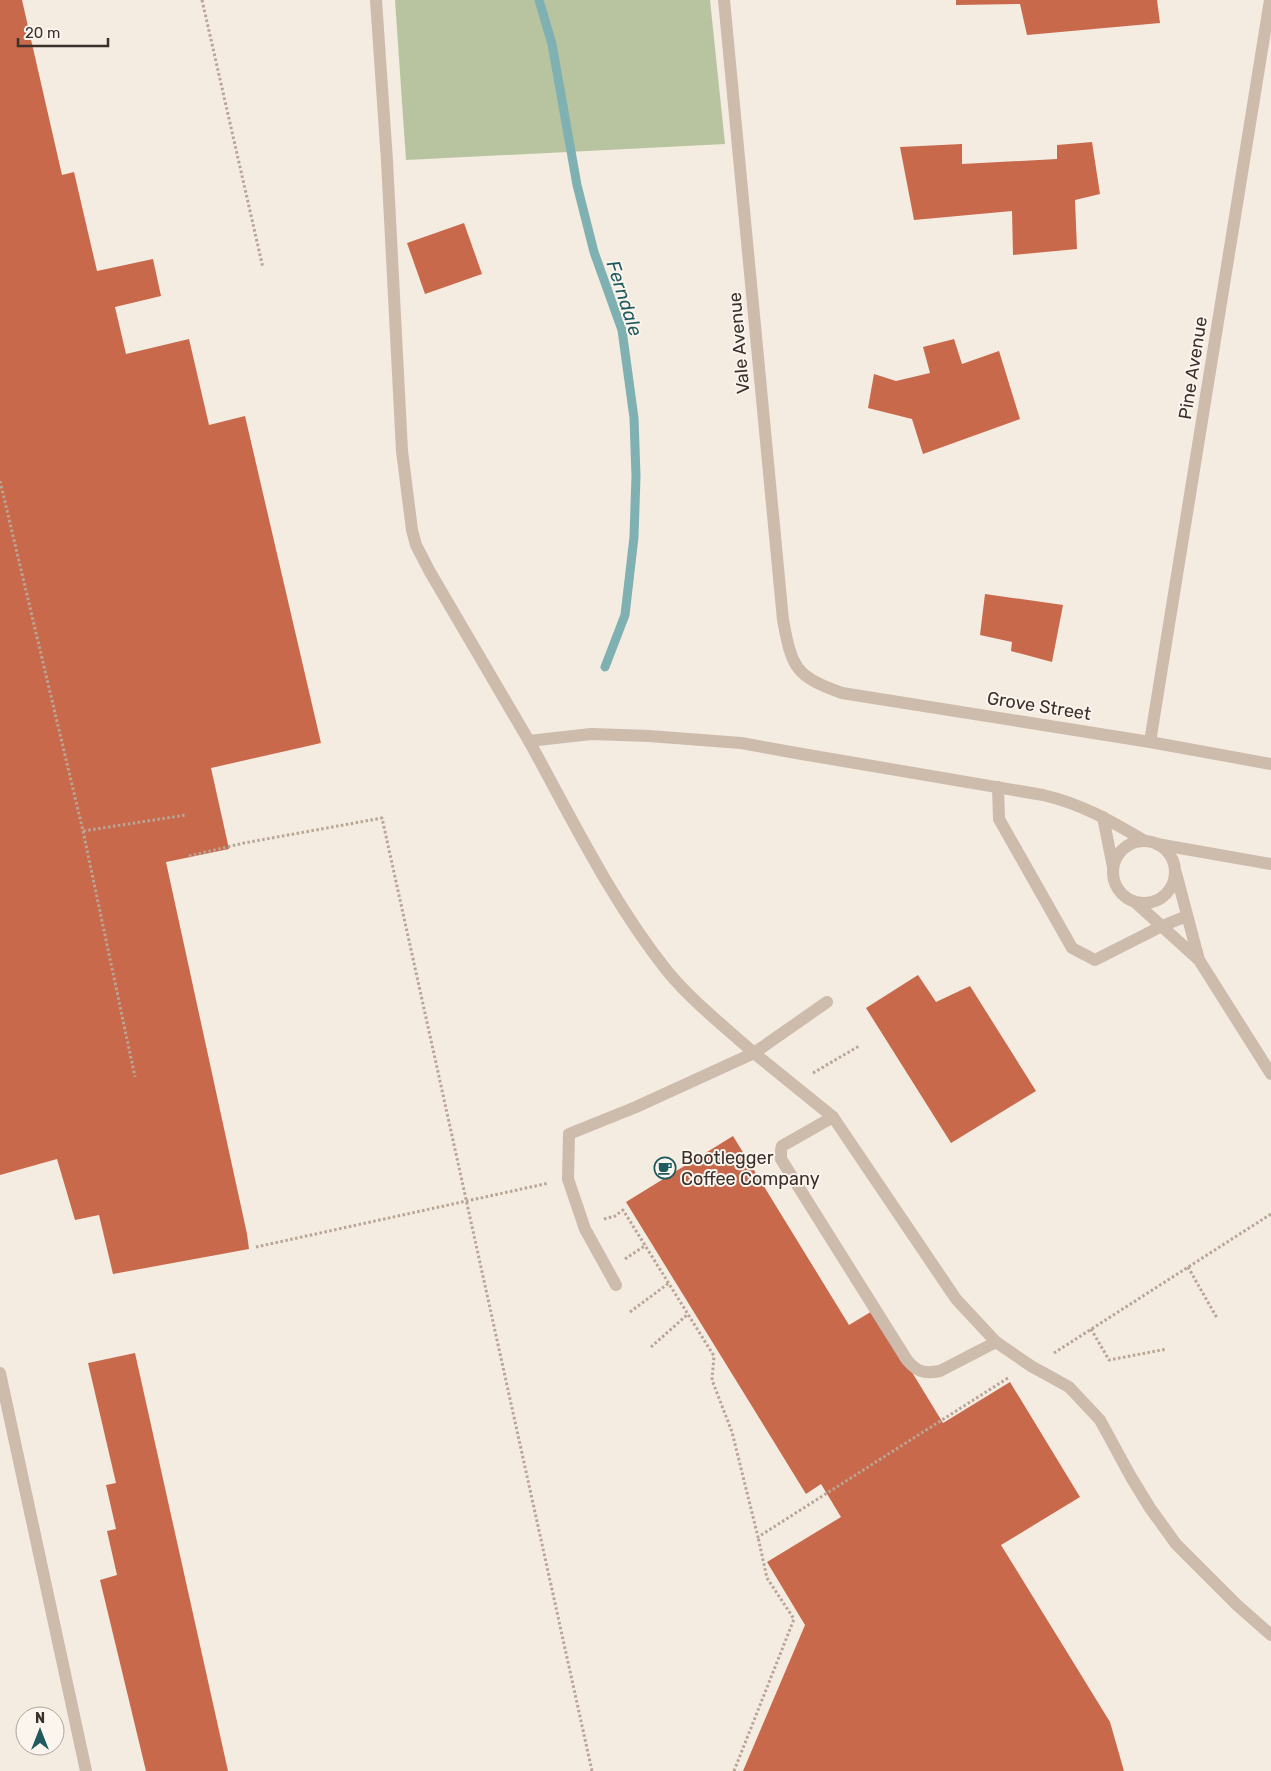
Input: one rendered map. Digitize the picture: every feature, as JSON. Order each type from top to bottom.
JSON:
[{"type":"street","points":[[376,0],[387,161],[402,451],[412,530],[416,545],[430,572],[529,740],[605,876],[648,944],[670,974],[754,1053],[833,1117],[956,1299],[996,1342],[1031,1366],[1069,1387],[1094,1413],[1100,1420],[1146,1500],[1176,1544],[1237,1605],[1271,1635]]},
{"type":"street","name":"Vale Avenue","points":[[724,0],[783,620],[788,648],[794,664],[805,677]]},
{"type":"street","name":"Pine Avenue","points":[[1150,742],[1270,0]]},
{"type":"street","name":"Grove Street","points":[[805,677],[842,693],[1150,742],[1271,764]]},
{"type":"street","points":[[529,740],[591,734],[741,742],[1068,801],[1165,850],[1172,858],[1199,960]]},
{"type":"street","points":[[998,787],[998,819],[1072,948],[1095,960],[1162,926],[1187,916]]},
{"type":"street","points":[[1103,817],[1113,867],[1113,878],[1117,889],[1125,897],[1135,902],[1199,960],[1271,1074]]},
{"type":"street","points":[[1113,867],[1117,856],[1124,848],[1134,843],[1151,843],[1271,864]]},
{"type":"street","points":[[1135,902],[1155,901],[1164,895],[1171,888],[1175,868]]},
{"type":"street","points":[[616,1285],[584,1230],[568,1179],[569,1134],[636,1107],[754,1053],[827,1002]]},
{"type":"street","points":[[833,1117],[782,1146],[780,1150],[781,1159],[907,1360],[914,1368],[921,1372],[935,1372],[996,1342]]},
{"type":"street","points":[[0,1374],[86,1771]]},
{"type":"path","points":[[202,0],[263,268]]},
{"type":"path","points":[[0,481],[83,831],[135,1077]]},
{"type":"path","points":[[83,831],[186,815]]},
{"type":"path","points":[[189,856],[244,843],[382,818],[592,1771]]},
{"type":"path","points":[[811,1074],[859,1046]]},
{"type":"path","points":[[256,1247],[568,1179]]},
{"type":"path","points":[[599,1213],[602,1220],[615,1216],[623,1210],[714,1356],[712,1380],[732,1432],[767,1578],[794,1619],[734,1771]]},
{"type":"path","points":[[1049,1356],[1271,1214]]},
{"type":"path","points":[[1188,1267],[1218,1318]]},
{"type":"path","points":[[630,1312],[670,1283]]},
{"type":"path","points":[[651,1348],[688,1314]]},
{"type":"path","points":[[1091,1329],[1109,1360],[1167,1349]]},
{"type":"path","points":[[758,1537],[1008,1378]]},
{"type":"green space","points":[[395,0],[710,0],[725,144],[406,160]]},
{"type":"building","points":[[0,0],[22,0],[62,175],[74,172],[97,271],[153,259],[161,296],[115,307],[126,354],[189,339],[209,425],[245,416],[321,743],[211,768],[229,849],[166,862],[249,1249],[113,1274],[99,1215],[75,1220],[57,1159],[0,1175]]},
{"type":"building","points":[[956,0],[1157,0],[1160,23],[1027,35],[1020,4],[956,5]]},
{"type":"building","points":[[1092,142],[1100,194],[1075,200],[1077,249],[1013,255],[1012,211],[914,220],[900,147],[962,144],[962,164],[1057,159],[1057,145]]},
{"type":"building","points":[[464,223],[482,274],[425,294],[407,243]]},
{"type":"building","points":[[954,339],[962,364],[999,351],[1020,419],[923,454],[912,419],[868,408],[874,374],[896,381],[930,373],[923,347]]},
{"type":"building","points":[[985,594],[1063,605],[1052,662],[1011,651],[1012,642],[980,635]]},
{"type":"building","points":[[918,975],[936,1002],[970,986],[1036,1091],[951,1143],[866,1008]]},
{"type":"building","points":[[733,1136],[849,1325],[874,1310],[943,1423],[1010,1382],[1080,1497],[1001,1545],[1110,1722],[1124,1771],[743,1771],[805,1625],[767,1562],[841,1517],[821,1484],[806,1494],[626,1202]]},
{"type":"building","points":[[135,1353],[228,1771],[146,1771],[100,1580],[117,1575],[107,1531],[116,1529],[106,1485],[116,1483],[88,1363]]},
{"type":"waterway","name":"Ferndale","points":[[539,0],[552,44],[577,185],[594,252],[622,330],[634,418],[636,476],[634,537],[625,615],[605,667]]},
{"type":"place","name":"Bootlegger Coffee Company","points":[[665,1168]]}]
